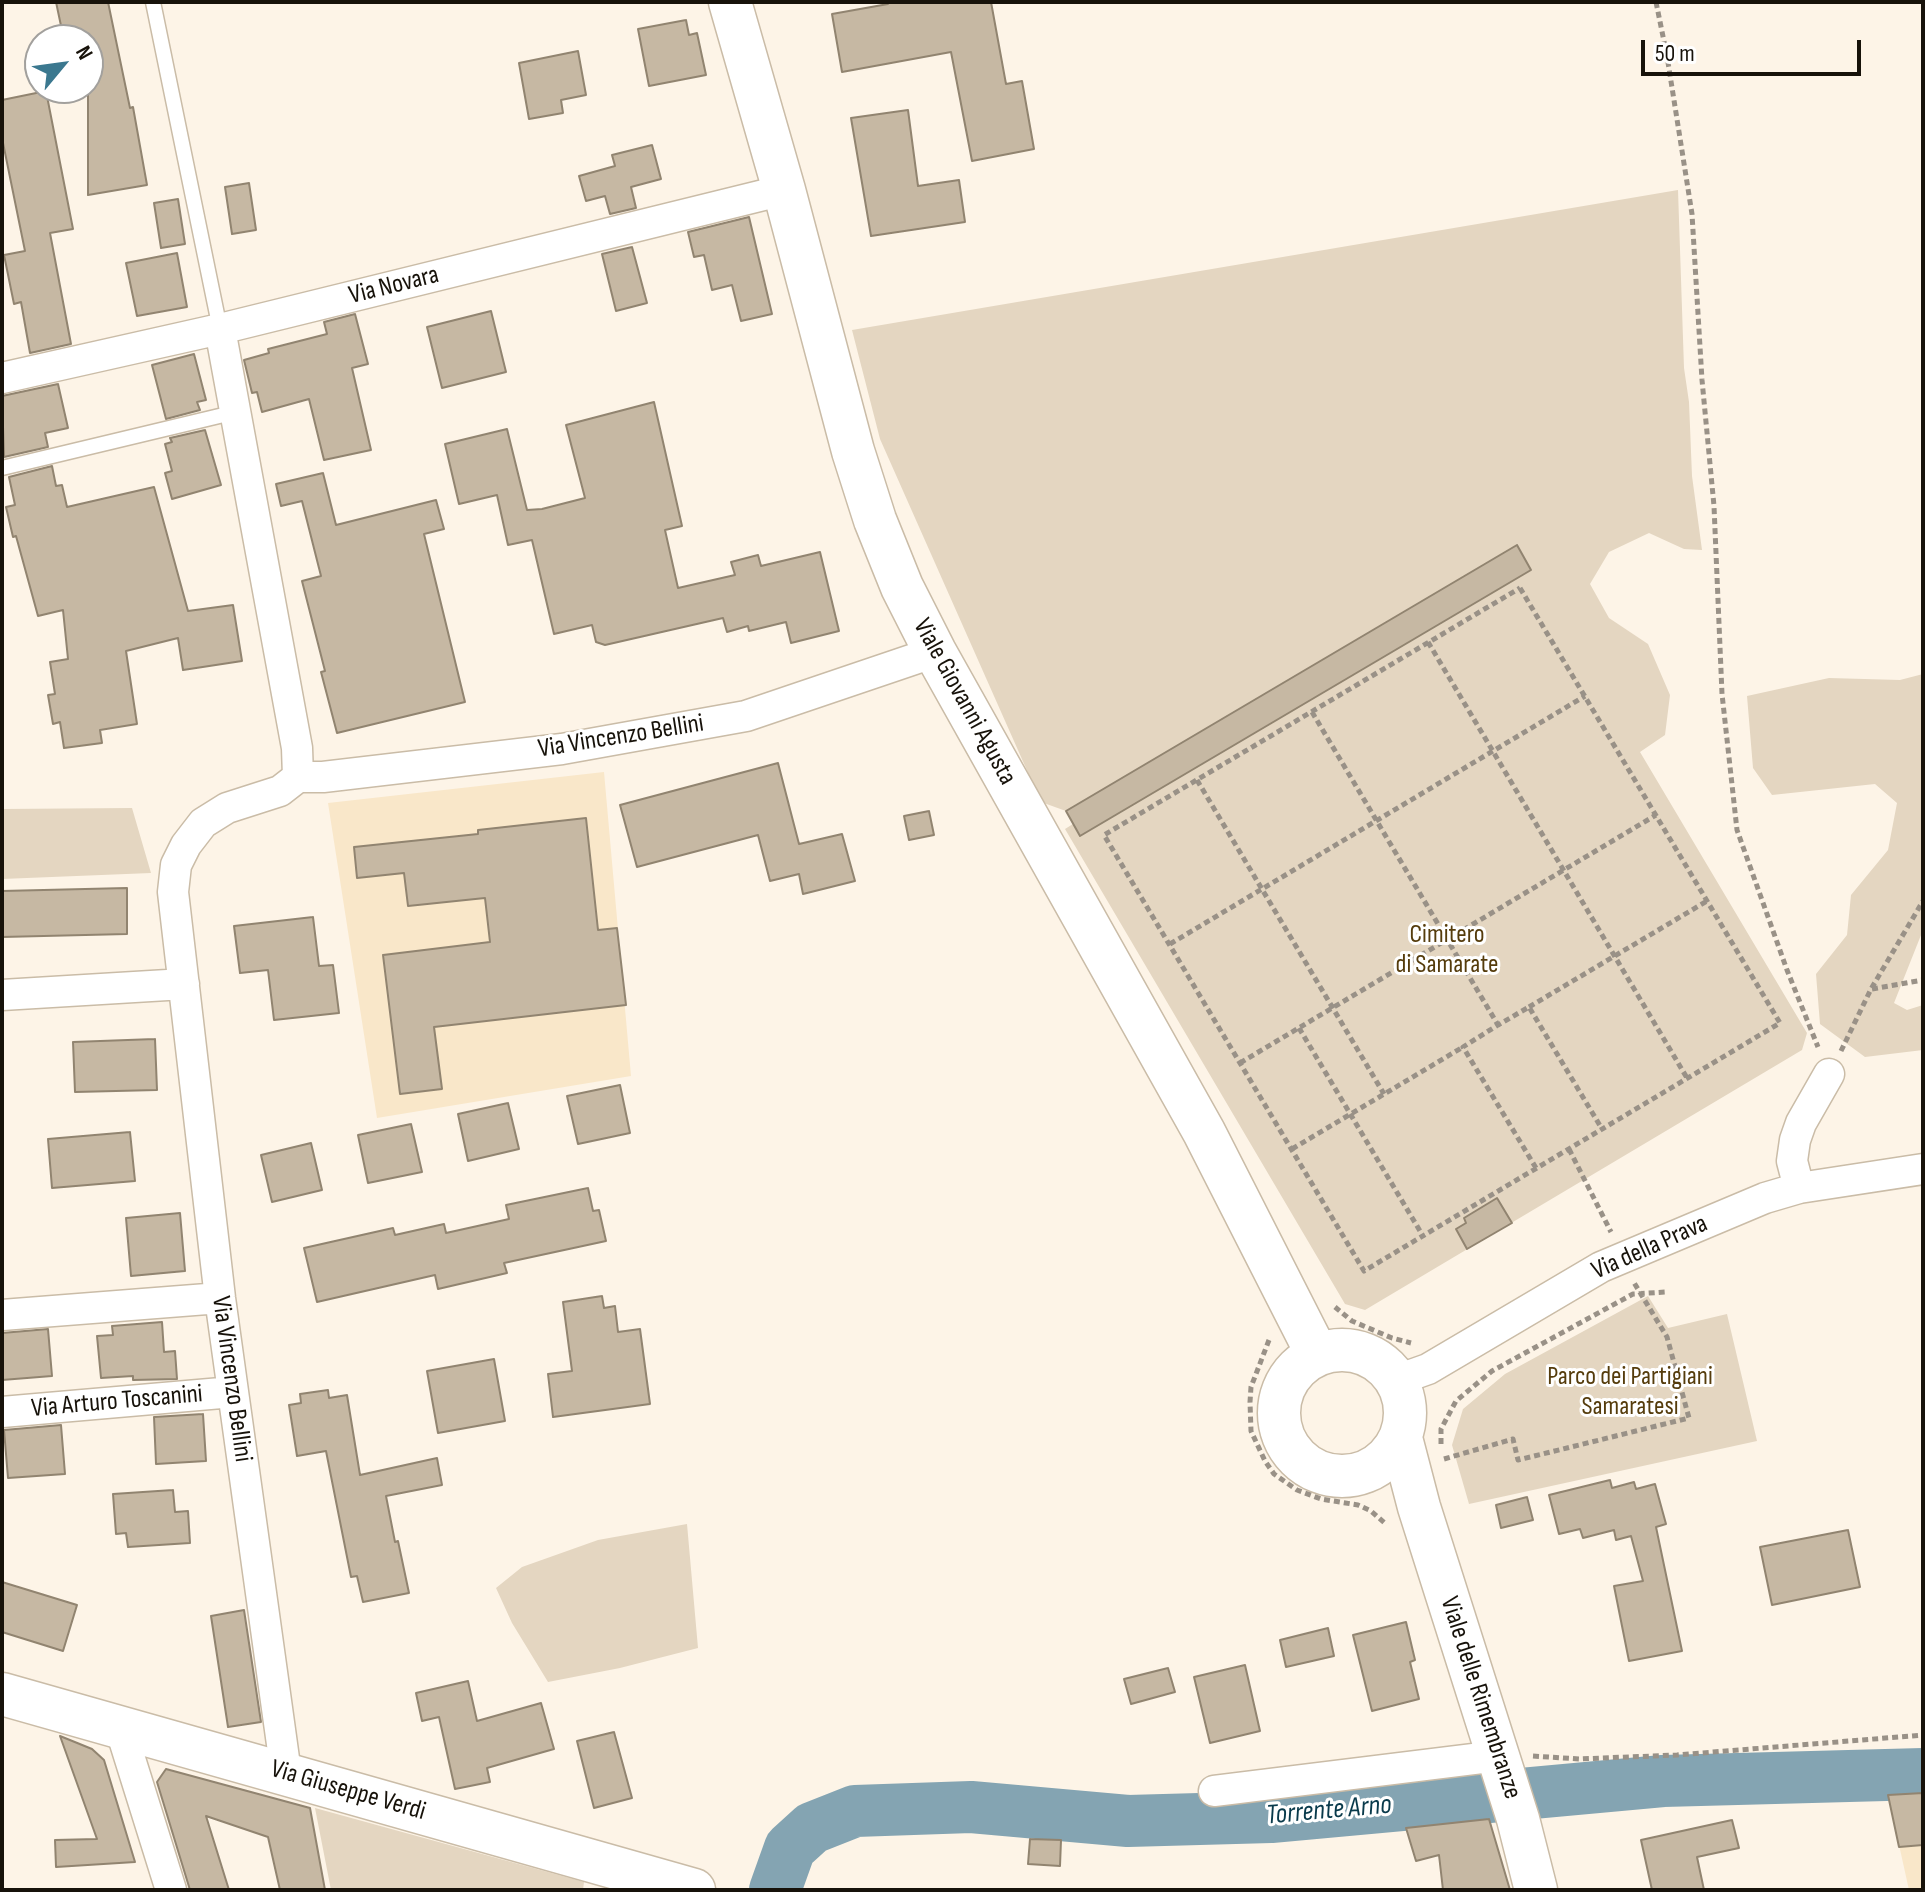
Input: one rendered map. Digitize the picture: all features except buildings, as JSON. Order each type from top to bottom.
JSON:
[{"type":"street","name":"Viale Giovanni Agusta","points":[[730,2],[784,190],[853,451],[875,520],[902,587],[935,652],[1204,1132],[1317,1354]]},
{"type":"street","name":"Via Novara","points":[[2,378],[220,329],[784,190]]},
{"type":"street","points":[[220,329],[297,748],[298,777]]},
{"type":"street","name":"Via Vincenzo Bellini","points":[[286,1773],[220,1298],[173,892],[176,865],[186,845],[203,823],[227,808],[280,791],[298,777],[323,777],[562,749],[746,716],[935,652]]},
{"type":"street","points":[[2,995],[184,984]]},
{"type":"street","points":[[1799,1188],[1792,1161],[1795,1140],[1801,1123],[1829,1074]]},
{"type":"street","name":"Via della Prava","points":[[1397,1380],[1428,1369],[1601,1267],[1765,1198],[1799,1188],[1923,1169]]},
{"type":"street","points":[[2,1315],[220,1298]]},
{"type":"street","points":[[1347,1349],[1375,1358],[1397,1380],[1406,1409],[1401,1438],[1385,1461],[1361,1474],[1334,1476],[1308,1466],[1289,1447],[1279,1421],[1281,1394],[1295,1370],[1317,1354],[1347,1349]]},
{"type":"street","name":"Via Arturo Toscanini","points":[[2,1412],[233,1392]]},
{"type":"street","name":"Viale delle Rimembranze","points":[[1401,1438],[1419,1507],[1515,1762],[1518,1819],[1536,1890]]},
{"type":"street","points":[[1361,1474],[1386,1485],[1419,1507]]},
{"type":"street","name":"Via Giuseppe Verdi","points":[[2,1694],[694,1890]]},
{"type":"street","points":[[120,1727],[171,1890]]},
{"type":"street","points":[[1214,1791],[1515,1762]]},
{"type":"lane","points":[[153,2],[220,329]]},
{"type":"lane","points":[[2,468],[236,412]]},
{"type":"path","points":[[1656,2],[1692,214],[1702,380],[1714,506],[1722,694],[1737,830],[1787,970],[1829,1074]]},
{"type":"path","points":[[1520,588],[1585,696],[1780,1023],[1364,1271],[1104,835],[1520,588]]},
{"type":"path","points":[[1428,642],[1688,1078]]},
{"type":"path","points":[[1170,944],[1585,696]]},
{"type":"path","points":[[1312,712],[1498,1025]]},
{"type":"path","points":[[1197,780],[1384,1094]]},
{"type":"path","points":[[1240,1063],[1656,815]]},
{"type":"path","points":[[1292,1149],[1707,901]]},
{"type":"path","points":[[1829,1074],[1871,989],[1923,901]]},
{"type":"path","points":[[1871,989],[1923,980]]},
{"type":"path","points":[[1529,1007],[1602,1129]]},
{"type":"path","points":[[1299,1028],[1423,1236]]},
{"type":"path","points":[[1463,1047],[1536,1168]]},
{"type":"path","points":[[1569,1149],[1614,1238]]},
{"type":"path","points":[[1446,1470],[1441,1429],[1447,1415],[1469,1388],[1492,1371],[1638,1292],[1666,1292]]},
{"type":"path","points":[[1444,1459],[1513,1439],[1518,1460],[1689,1418],[1667,1337],[1638,1292]]},
{"type":"path","points":[[1328,1297],[1336,1309],[1352,1321],[1405,1343],[1417,1342]]},
{"type":"path","points":[[1515,1762],[1677,1755],[1923,1735]]},
{"type":"shaded area","points":[[604,772],[631,1076],[377,1118],[328,803]]},
{"type":"shaded area","points":[[1923,1793],[1923,1890],[1909,1890],[1888,1795]]},
{"type":"green space","name":"Cimitero di Samarate","points":[[1678,190],[1684,368],[1689,402],[1692,476],[1702,550],[1684,549],[1649,533],[1609,552],[1590,584],[1609,618],[1648,644],[1670,695],[1665,735],[1640,752],[1807,1033],[1802,1050],[1365,1310],[1345,1304],[1065,829],[1073,824],[1066,811],[1041,802],[880,439],[852,330]]},
{"type":"green space","points":[[1923,674],[1923,930],[1894,1003],[1907,1010],[1923,1005],[1923,1050],[1865,1057],[1820,1024],[1816,974],[1847,935],[1851,895],[1888,850],[1897,803],[1875,784],[1772,795],[1753,768],[1747,696],[1829,678],[1900,680]]},
{"type":"green space","points":[[132,808],[151,873],[2,879],[2,809]]},
{"type":"green space","name":"Parco dei Partigiani Samaratesi","points":[[1648,1296],[1668,1328],[1727,1314],[1757,1441],[1469,1504],[1452,1445],[1463,1409],[1505,1374]]},
{"type":"green space","points":[[687,1524],[698,1648],[548,1682],[512,1623],[496,1588],[522,1567],[598,1540]]},
{"type":"green space","points":[[315,1808],[584,1882],[583,1890],[331,1890]]},
{"type":"waterway","name":"Torrente Arno","points":[[775,1890],[790,1848],[812,1828],[855,1811],[971,1807],[1128,1821],[1271,1817],[1663,1781],[1923,1774]]}]
